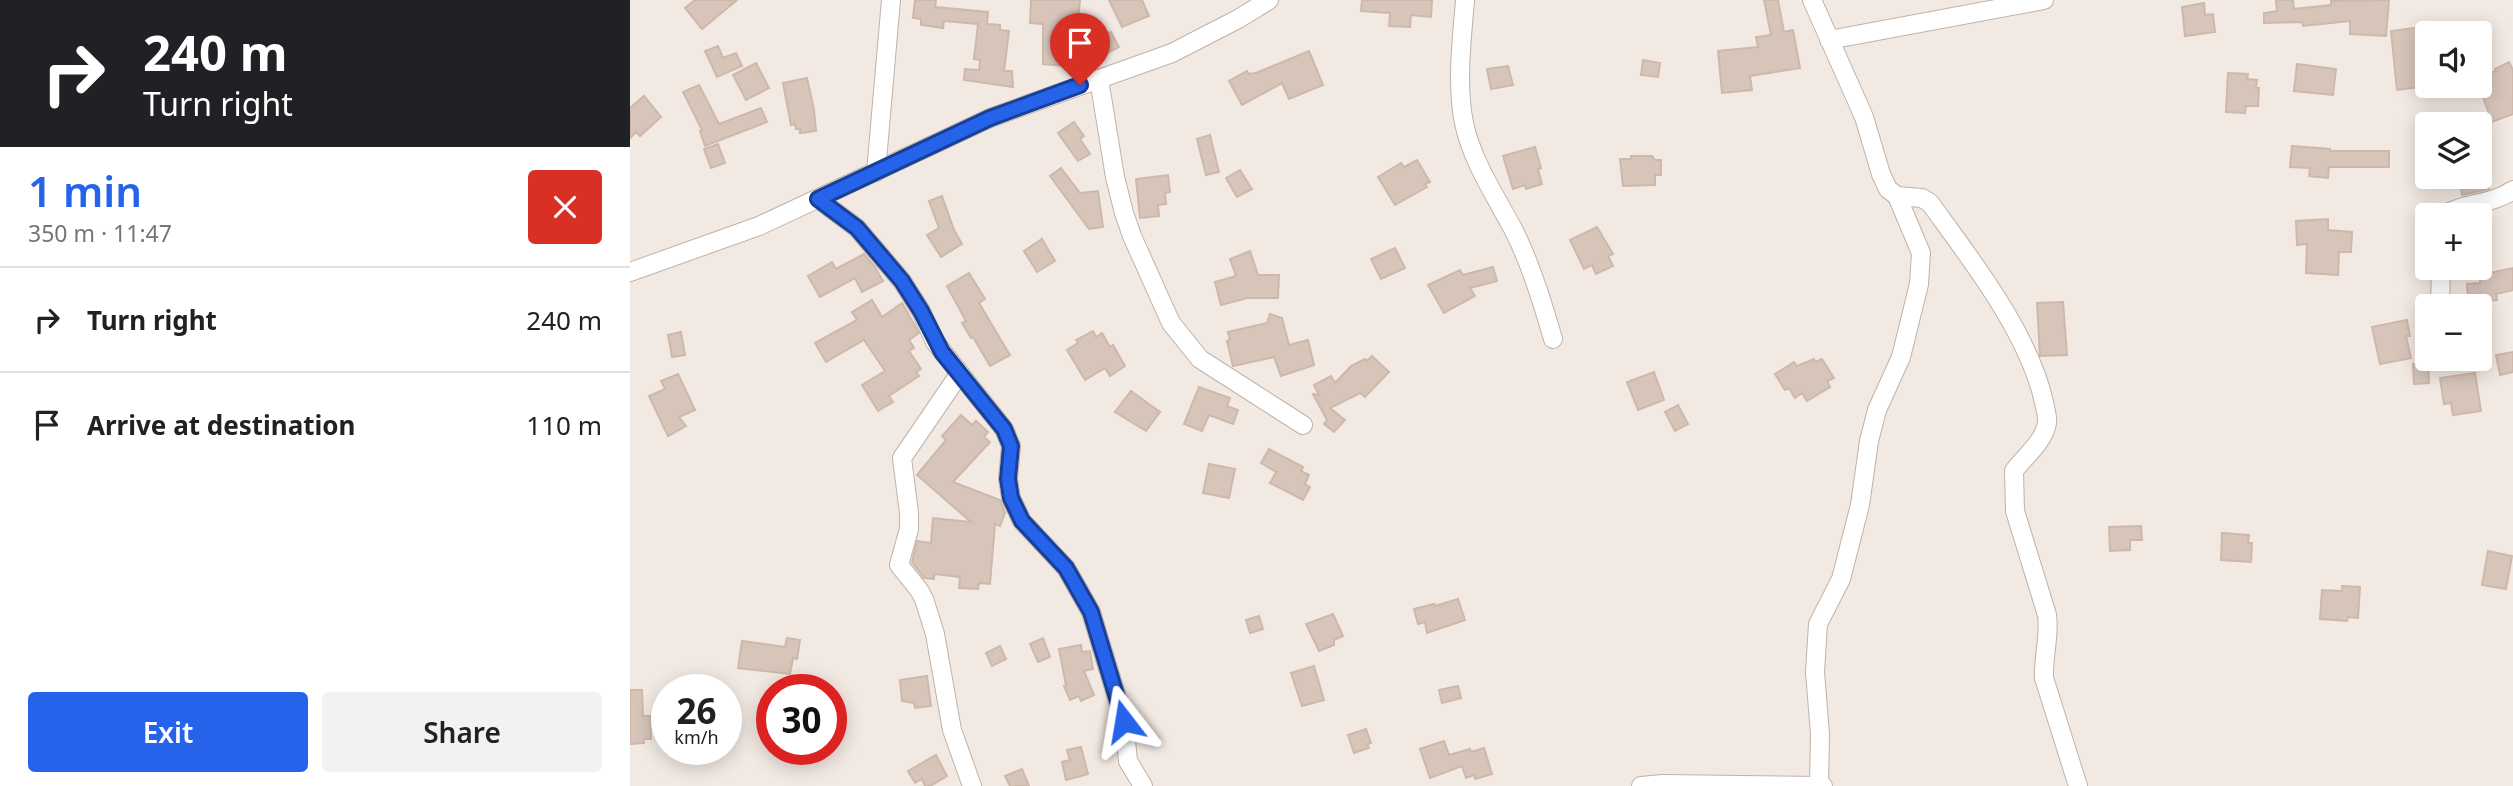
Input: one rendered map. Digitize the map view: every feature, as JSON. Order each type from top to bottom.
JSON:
[{"type":"street","points":[[876,172],[891,0]]},
{"type":"street","points":[[630,272],[760,226],[990,118],[1172,53],[1269,0]]},
{"type":"street","points":[[1465,0],[1461,44],[1461,101],[1465,128],[1475,157],[1514,230],[1553,339]]},
{"type":"street","points":[[1641,786],[1821,786],[1815,672],[1818,624],[1840,579],[1860,505],[1877,410],[1901,357],[1919,284],[1921,253],[1897,197],[1888,189],[1881,174],[1868,128],[1812,0]]},
{"type":"street","points":[[1829,40],[2043,0]]},
{"type":"street","points":[[1099,79],[1115,177],[1124,214],[1171,323],[1200,359],[1303,425]]},
{"type":"street","points":[[2483,203],[2497,200],[2513,191]]},
{"type":"street","points":[[1897,197],[1925,199],[1937,213],[2006,314],[2031,362],[2041,392],[2047,422],[2041,437],[2014,471],[2015,511],[2047,615],[2049,628],[2043,662],[2044,678],[2078,786]]},
{"type":"street","points":[[818,199],[857,228],[894,271],[921,311],[936,342],[1009,438],[1009,488],[1017,514],[1066,568],[1091,612],[1124,721],[1128,761],[1143,786]]},
{"type":"street","points":[[960,373],[902,458],[909,529],[898,565],[919,590],[935,634],[952,730],[972,786]]},
{"type":"building","points":[[695,0],[737,0],[702,29],[685,8]]},
{"type":"building","points":[[915,0],[936,0],[935,7],[988,12],[987,24],[1000,25],[1000,30],[1009,31],[1004,71],[1012,71],[1013,87],[964,80],[965,69],[979,70],[980,60],[974,59],[978,24],[944,21],[943,28],[921,25],[921,19],[913,18]]},
{"type":"building","points":[[1031,0],[1080,0],[1075,49],[1111,32],[1119,47],[1079,67],[1043,64],[1043,24],[1030,23]]},
{"type":"building","points":[[1109,0],[1142,0],[1149,16],[1122,27]]},
{"type":"building","points":[[1362,0],[1432,0],[1431,17],[1411,15],[1410,27],[1389,26],[1390,13],[1361,11]]},
{"type":"building","points":[[1764,0],[1778,0],[1784,32],[1793,30],[1800,68],[1750,76],[1752,90],[1722,93],[1718,51],[1758,47],[1756,37],[1771,35]]},
{"type":"building","points":[[2276,0],[2293,0],[2294,9],[2331,5],[2331,1],[2389,0],[2386,36],[2350,34],[2350,21],[2303,26],[2302,22],[2264,23],[2264,13],[2277,11]]},
{"type":"building","points":[[2204,3],[2205,15],[2213,14],[2215,32],[2185,36],[2182,7]]},
{"type":"building","points":[[2415,28],[2415,88],[2397,90],[2391,31]]},
{"type":"building","points":[[718,46],[723,58],[736,53],[742,66],[717,77],[705,51]]},
{"type":"building","points":[[1309,51],[1323,85],[1289,99],[1282,83],[1242,105],[1229,81],[1247,71],[1249,74],[1256,73]]},
{"type":"building","points":[[1643,60],[1660,63],[1658,77],[1641,75]]},
{"type":"building","points":[[2509,62],[2513,70],[2513,114],[2492,122],[2492,112],[2488,112],[2483,98],[2492,98],[2492,72]]},
{"type":"building","points":[[756,63],[769,88],[746,100],[733,75]]},
{"type":"building","points":[[2297,64],[2336,69],[2333,95],[2294,91]]},
{"type":"building","points":[[1508,66],[1513,85],[1491,89],[1487,69]]},
{"type":"building","points":[[2228,73],[2248,74],[2247,79],[2257,80],[2258,106],[2246,106],[2245,113],[2226,112]]},
{"type":"building","points":[[807,78],[816,131],[800,133],[795,124],[791,125],[783,83]]},
{"type":"building","points":[[699,85],[719,124],[761,108],[767,122],[705,146],[700,131],[702,130],[683,92]]},
{"type":"building","points":[[644,96],[661,117],[640,136],[636,132],[630,138],[630,108]]},
{"type":"building","points":[[1074,122],[1084,136],[1080,139],[1090,154],[1078,161],[1058,133]]},
{"type":"building","points":[[1210,135],[1219,172],[1206,175],[1197,139]]},
{"type":"building","points":[[718,144],[725,163],[711,168],[704,149]]},
{"type":"building","points":[[2292,146],[2330,151],[2389,151],[2389,167],[2329,167],[2328,178],[2309,176],[2310,168],[2290,167]]},
{"type":"building","points":[[1535,147],[1542,184],[1526,189],[1525,185],[1513,189],[1503,156]]},
{"type":"building","points":[[1631,156],[1652,156],[1655,160],[1661,160],[1661,175],[1655,175],[1655,185],[1623,186],[1620,159],[1631,159]]},
{"type":"building","points":[[1417,160],[1430,182],[1425,184],[1427,187],[1395,205],[1378,177],[1401,163],[1404,167]]},
{"type":"building","points":[[1061,168],[1080,193],[1098,191],[1103,227],[1089,229],[1050,176]]},
{"type":"building","points":[[1240,170],[1252,189],[1237,197],[1226,178]]},
{"type":"building","points":[[1168,175],[1170,192],[1165,193],[1166,204],[1158,205],[1159,216],[1140,218],[1136,179]]},
{"type":"building","points":[[2461,189],[2489,189],[2462,195]]},
{"type":"building","points":[[942,196],[962,244],[941,257],[927,235],[939,228],[929,201]]},
{"type":"building","points":[[2328,219],[2328,230],[2352,232],[2351,252],[2339,252],[2338,275],[2306,273],[2307,244],[2297,245],[2296,221]]},
{"type":"building","points":[[1597,227],[1613,254],[1608,256],[1613,266],[1596,274],[1592,265],[1584,269],[1570,240]]},
{"type":"building","points":[[1042,239],[1055,261],[1037,272],[1024,251]]},
{"type":"building","points":[[1395,248],[1405,268],[1381,279],[1371,259]]},
{"type":"building","points":[[1250,251],[1258,275],[1279,275],[1278,298],[1247,298],[1221,305],[1215,282],[1236,276],[1230,259]]},
{"type":"building","points":[[864,254],[883,281],[862,292],[855,278],[820,297],[808,276],[832,262],[836,269]]},
{"type":"building","points":[[1493,267],[1497,281],[1470,288],[1475,296],[1444,313],[1428,285],[1460,270],[1463,275]]},
{"type":"building","points":[[2513,268],[2513,290],[2496,294],[2497,300],[2492,301],[2492,294],[2468,294],[2467,284],[2492,280],[2492,272]]},
{"type":"building","points":[[969,273],[985,299],[979,303],[1010,355],[990,366],[962,323],[966,321],[947,286]]},
{"type":"building","points":[[872,300],[882,317],[902,303],[919,333],[909,340],[914,348],[909,351],[921,369],[916,372],[919,376],[889,396],[893,402],[878,411],[862,385],[885,371],[864,340],[826,362],[815,343],[857,320],[852,312]]},
{"type":"building","points":[[2063,302],[2067,355],[2040,356],[2037,303]]},
{"type":"building","points":[[1270,314],[1282,318],[1289,345],[1308,340],[1314,365],[1281,376],[1274,357],[1233,366],[1227,341],[1230,340],[1228,332],[1267,323]]},
{"type":"building","points":[[2407,320],[2410,336],[2406,336],[2411,358],[2380,364],[2372,327]]},
{"type":"building","points":[[1093,331],[1096,337],[1102,333],[1110,347],[1113,345],[1125,366],[1110,376],[1105,368],[1085,380],[1067,350],[1078,343],[1076,340]]},
{"type":"building","points":[[681,332],[685,355],[672,357],[668,335]]},
{"type":"building","points":[[2513,352],[2513,372],[2500,375],[2496,355]]},
{"type":"building","points":[[1372,356],[1389,372],[1365,397],[1360,393],[1330,408],[1345,420],[1334,432],[1324,424],[1327,420],[1313,394],[1319,395],[1314,385],[1331,376],[1335,383],[1351,366],[1365,359],[1367,361]]},
{"type":"building","points":[[1814,359],[1815,362],[1822,359],[1834,378],[1827,381],[1830,387],[1807,401],[1802,393],[1795,398],[1789,388],[1785,390],[1775,374],[1794,362],[1797,366]]},
{"type":"building","points":[[2413,364],[2415,371],[2428,371],[2429,383],[2414,384]]},
{"type":"building","points":[[1654,372],[1664,400],[1638,410],[1627,382]]},
{"type":"building","points":[[2475,373],[2481,411],[2453,415],[2451,403],[2444,404],[2440,378]]},
{"type":"building","points":[[678,374],[695,410],[679,417],[686,426],[668,436],[649,396],[665,389],[661,381]]},
{"type":"building","points":[[1199,387],[1230,398],[1227,406],[1238,410],[1233,424],[1209,415],[1202,431],[1184,424]]},
{"type":"building","points":[[1131,391],[1160,412],[1146,431],[1115,412]]},
{"type":"building","points":[[1678,405],[1688,424],[1675,431],[1665,412]]},
{"type":"building","points":[[961,415],[972,425],[976,421],[988,432],[984,437],[990,442],[953,482],[1000,500],[1005,513],[1000,526],[995,524],[990,584],[979,583],[978,589],[959,588],[960,577],[934,574],[934,579],[924,578],[912,562],[917,541],[931,543],[933,518],[971,522],[917,475],[946,440],[942,436]]},
{"type":"building","points":[[1269,449],[1303,467],[1301,471],[1309,475],[1305,484],[1310,487],[1303,500],[1270,483],[1276,472],[1261,463]]},
{"type":"building","points":[[1209,464],[1235,469],[1229,498],[1203,493]]},
{"type":"building","points":[[2141,526],[2142,540],[2130,540],[2130,550],[2110,551],[2109,527]]},
{"type":"building","points":[[2222,533],[2249,535],[2248,543],[2252,543],[2251,562],[2221,560]]},
{"type":"building","points":[[2488,551],[2512,556],[2506,589],[2482,585]]},
{"type":"building","points":[[2342,586],[2360,587],[2358,618],[2348,617],[2347,621],[2320,619],[2322,590],[2342,591]]},
{"type":"building","points":[[1458,599],[1465,620],[1427,633],[1425,622],[1418,624],[1414,609]]},
{"type":"building","points":[[1333,614],[1343,636],[1334,640],[1334,645],[1319,651],[1306,624]]},
{"type":"building","points":[[1259,616],[1263,629],[1250,633],[1246,620]]},
{"type":"building","points":[[787,638],[800,640],[797,659],[793,658],[790,674],[738,668],[742,641],[785,647]]},
{"type":"building","points":[[1043,638],[1050,657],[1038,662],[1030,644]]},
{"type":"building","points":[[1081,645],[1082,652],[1090,651],[1093,669],[1084,671],[1094,695],[1081,701],[1079,696],[1070,700],[1064,686],[1066,685],[1059,649]]},
{"type":"building","points":[[1000,646],[1006,659],[992,666],[986,653]]},
{"type":"building","points":[[1314,666],[1324,700],[1302,706],[1291,673]]},
{"type":"building","points":[[927,676],[931,706],[915,708],[914,703],[902,701],[900,680]]},
{"type":"building","points":[[1458,686],[1461,698],[1442,703],[1439,690]]},
{"type":"building","points":[[630,690],[642,690],[643,716],[650,716],[651,739],[644,739],[644,743],[630,744]]},
{"type":"building","points":[[1366,729],[1371,743],[1367,744],[1369,748],[1354,753],[1348,735]]},
{"type":"building","points":[[1444,741],[1449,755],[1484,748],[1492,774],[1475,779],[1474,775],[1466,778],[1462,766],[1430,778],[1420,749]]},
{"type":"building","points":[[1081,747],[1088,774],[1066,780],[1062,762],[1070,760],[1067,750]]},
{"type":"building","points":[[936,755],[947,776],[930,786],[925,786],[922,779],[915,783],[908,771]]},
{"type":"building","points":[[1022,769],[1029,786],[1010,786],[1005,776]]},
{"type":"route","points":[[1080,85],[990,118],[818,199],[869,240],[902,281],[942,352],[1004,429],[1011,446],[1008,479],[1017,514],[1066,568],[1083,596],[1098,631],[1124,721]]}]
